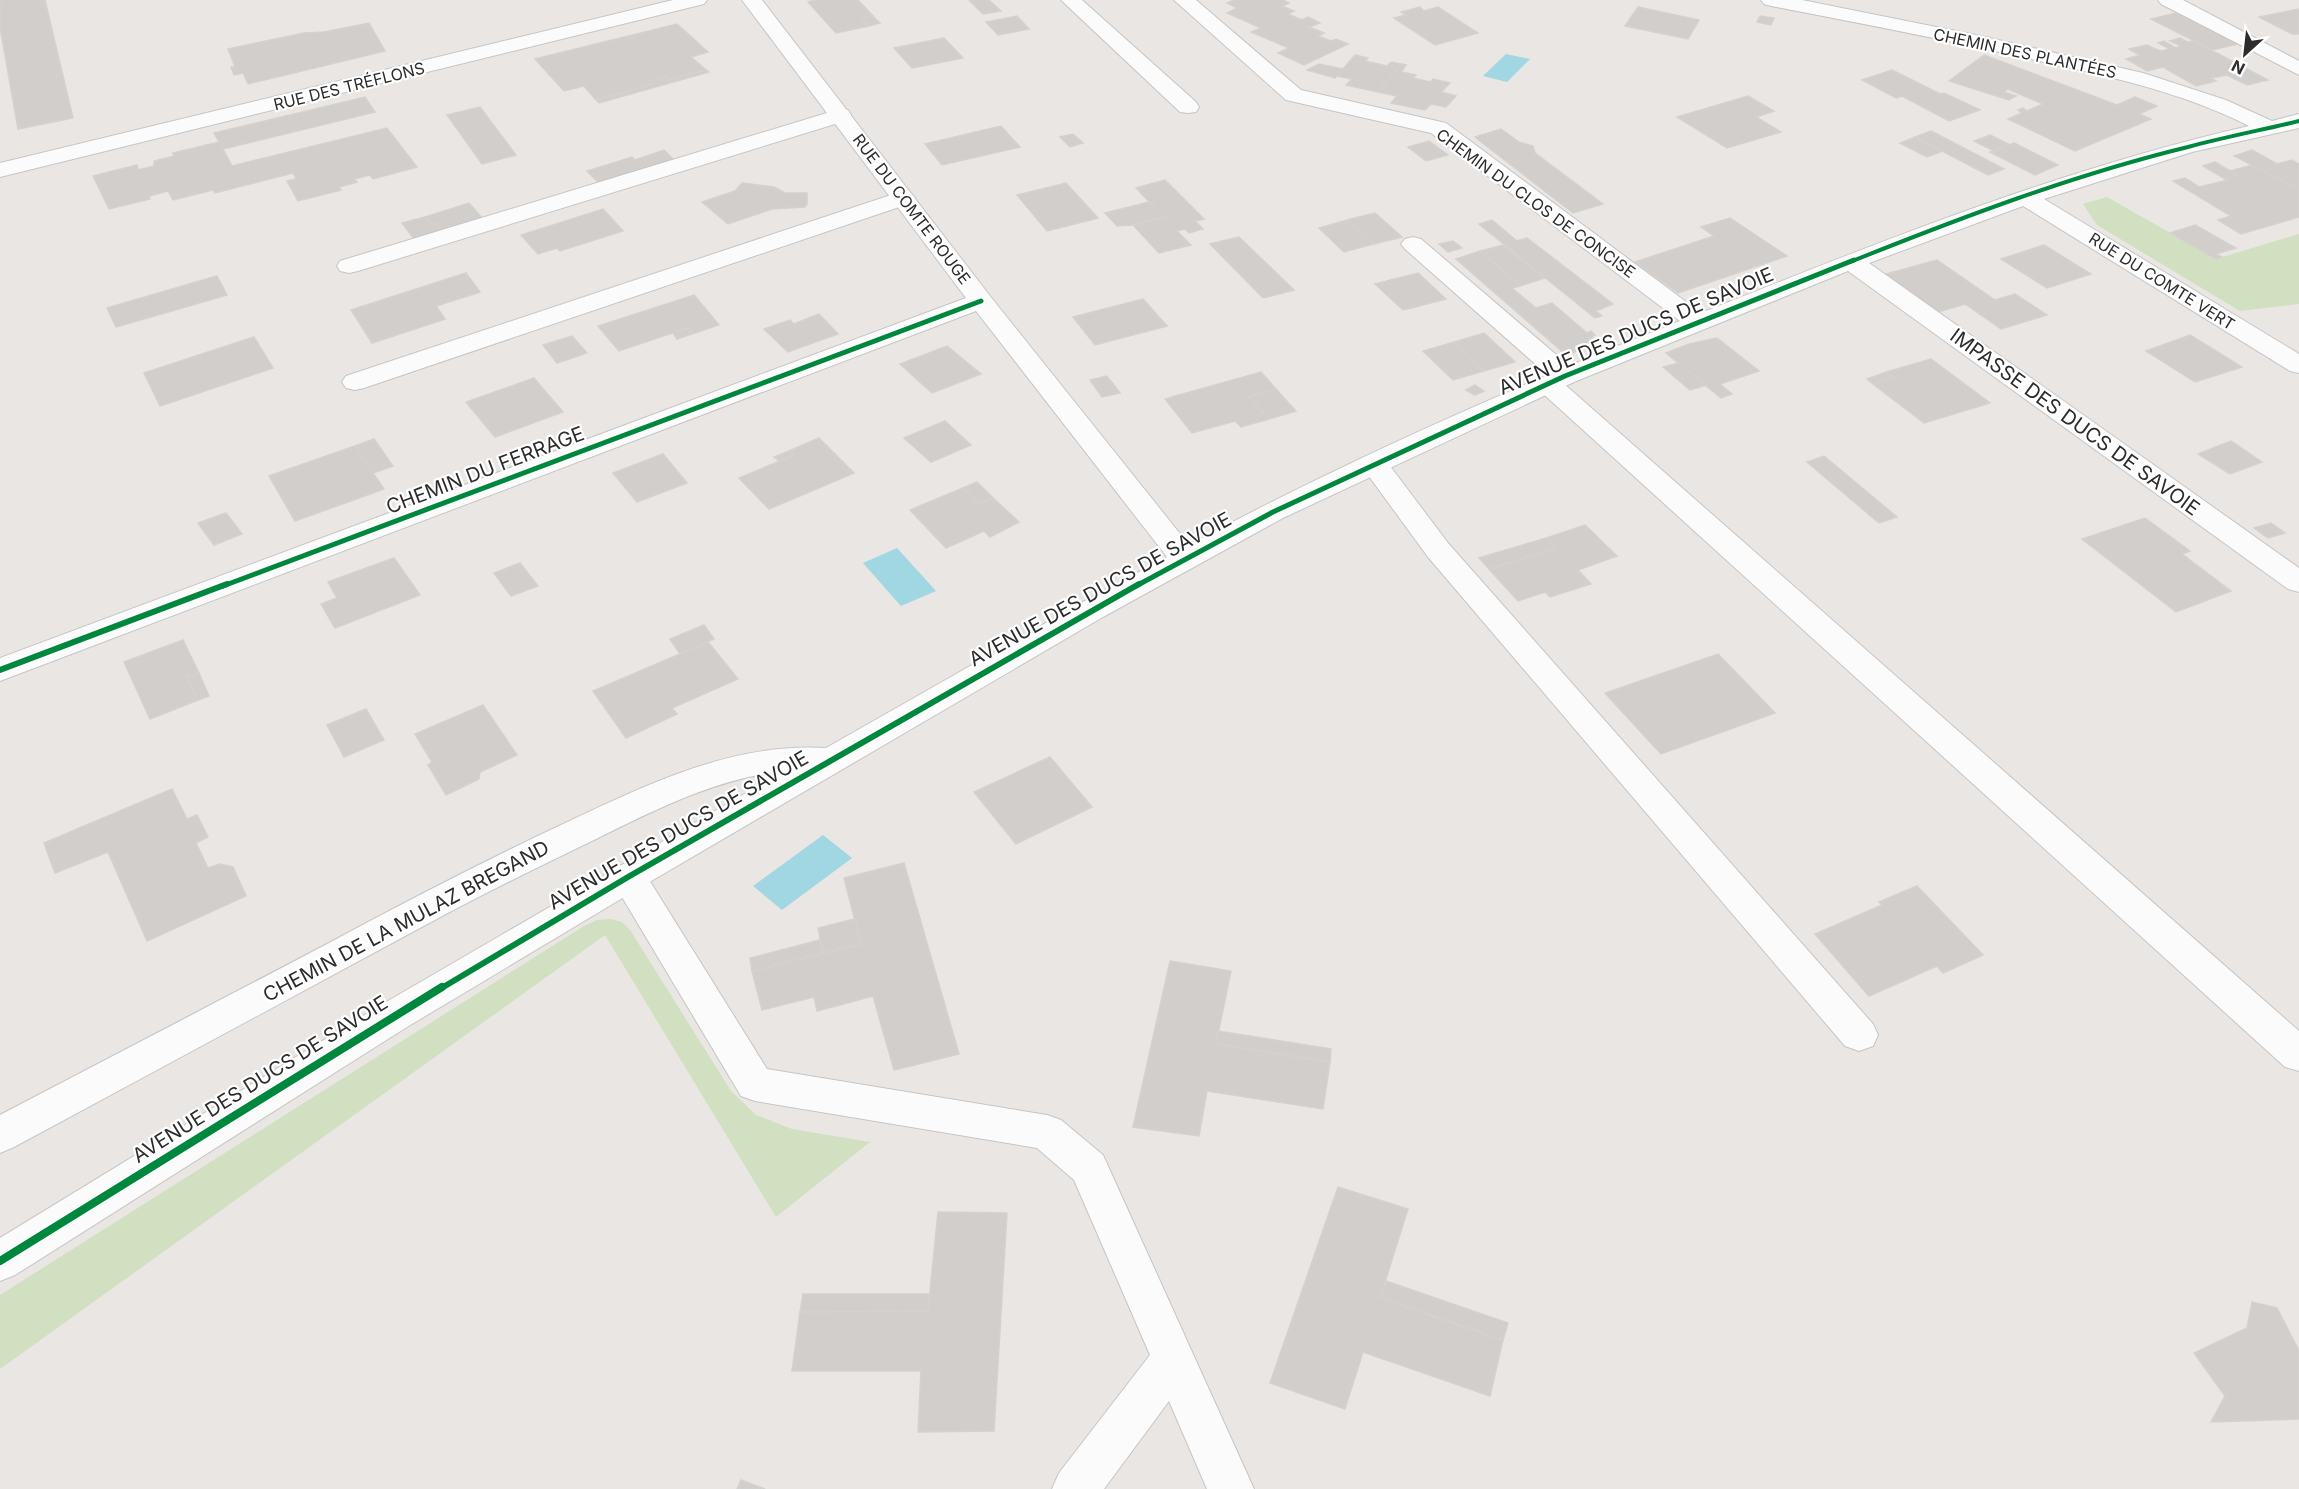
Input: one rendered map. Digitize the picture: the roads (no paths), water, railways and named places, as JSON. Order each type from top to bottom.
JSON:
[{"type":"street","name":"RUE DES TRÉFLONS","points":[[0,170],[697,0]]},
{"type":"street","name":"RUE DU COMTE ROUGE","points":[[752,0],[981,301],[1184,559]]},
{"type":"street","points":[[1071,0],[1188,107]]},
{"type":"street","name":"CHEMIN DU CLOS DE CONCISE","points":[[1184,0],[1294,95],[1438,128],[1696,321]]},
{"type":"street","name":"CHEMIN DES PLANTÉES","points":[[1771,0],[2030,52],[2126,75],[2221,104],[2271,129]]},
{"type":"street","points":[[2168,0],[2299,69]]},
{"type":"street","points":[[350,266],[840,115]]},
{"type":"street","name":"AVENUE DES DUCS DE SAVOIE","points":[[0,1261],[394,1016],[628,877],[1184,559],[1273,512],[1556,380],[1696,321],[1850,261],[2024,196],[2186,147],[2299,121]]},
{"type":"street","name":"RUE DU COMTE VERT","points":[[2024,196],[2299,365]]},
{"type":"street","points":[[355,382],[903,198]]},
{"type":"street","points":[[1413,244],[1556,380],[2299,1055]]},
{"type":"street","name":"IMPASSE DES DUCS DE SAVOIE","points":[[1850,261],[2299,582]]},
{"type":"street","name":"CHEMIN DU FERRAGE","points":[[0,670],[981,301]]},
{"type":"street","points":[[1374,464],[1438,549],[1859,1035]]},
{"type":"street","name":"CHEMIN DE LA MULAZ BREGAND","points":[[6,1132],[438,901],[631,807],[689,784],[748,765],[798,757],[830,760]]},
{"type":"street","points":[[628,877],[755,1084],[1047,1132],[1089,1168],[1231,1489]]},
{"type":"street","points":[[1075,1489],[1173,1360]]},
{"type":"water","points":[[1506,54],[1530,59],[1507,82],[1483,76]]},
{"type":"water","points":[[897,548],[936,591],[901,606],[863,563]]},
{"type":"water","points":[[823,835],[852,858],[782,910],[753,886]]}]
